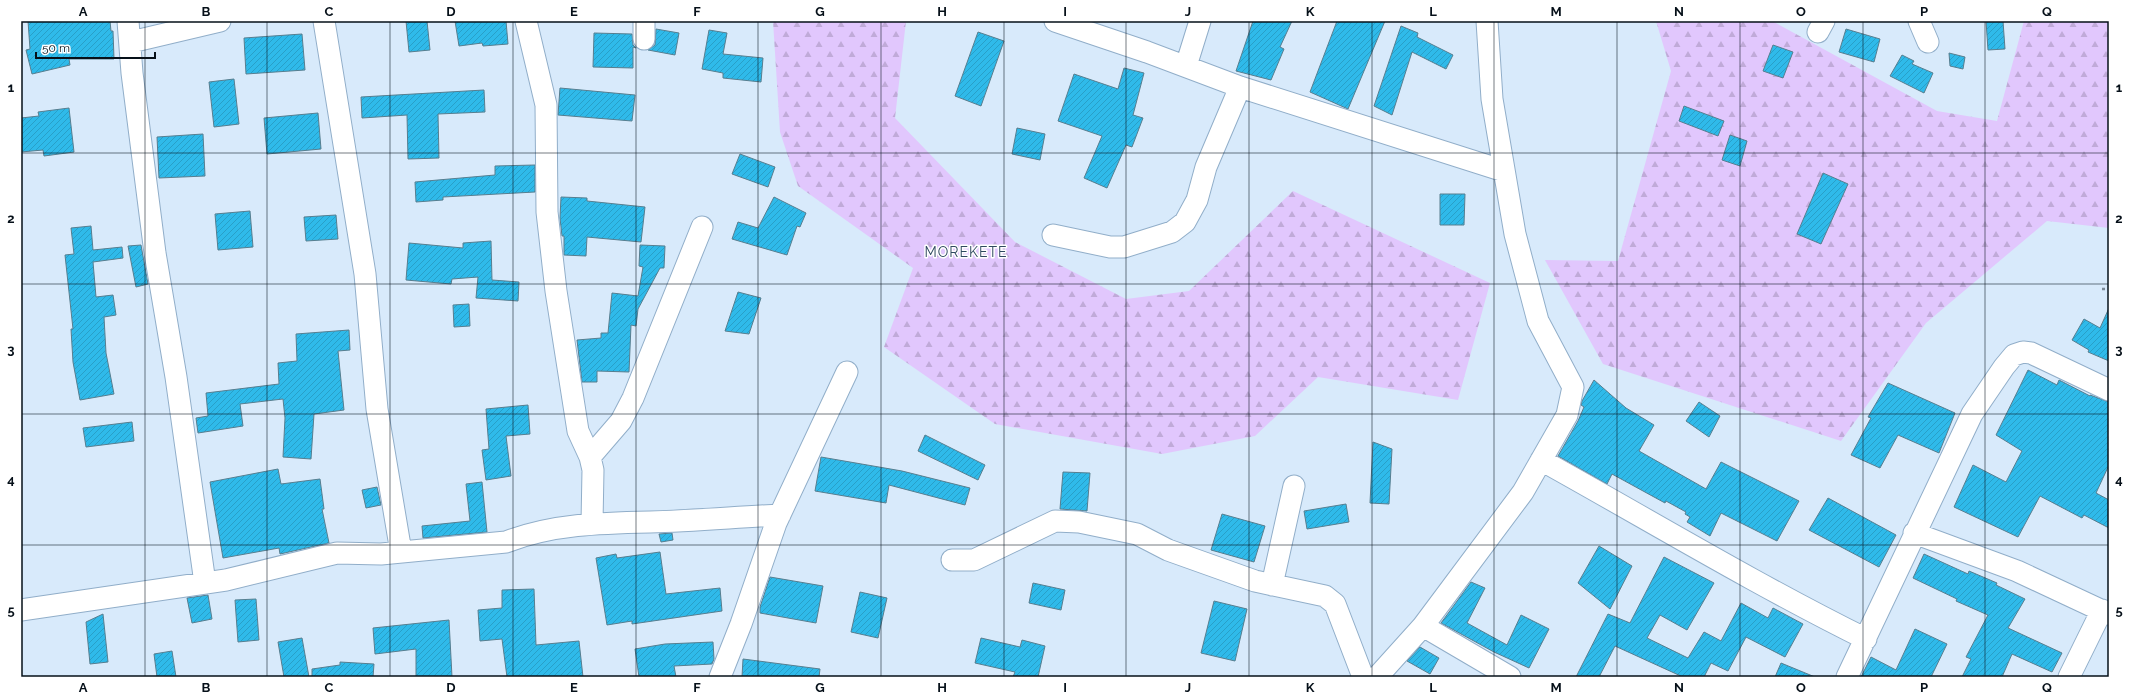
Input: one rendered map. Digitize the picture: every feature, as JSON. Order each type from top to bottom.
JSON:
[{"type":"street","points":[[128,21],[131,42],[132,74],[155,253],[176,377],[205,584]]},
{"type":"street","points":[[131,42],[220,21]]},
{"type":"street","points":[[324,21],[364,267],[378,409],[401,552]]},
{"type":"street","points":[[526,21],[546,105],[548,212],[556,291],[578,431],[590,457],[593,470],[592,523]]},
{"type":"street","points":[[1055,21],[1186,66],[1240,87],[1504,171]]},
{"type":"street","points":[[1186,66],[1200,21]]},
{"type":"street","points":[[1377,677],[1423,626],[1523,492],[1567,415],[1573,387],[1538,322],[1515,234],[1492,99],[1487,21]]},
{"type":"street","points":[[1919,21],[1928,42]]},
{"type":"street","points":[[1053,235],[1110,247],[1124,247],[1172,232],[1185,222],[1197,200],[1206,167],[1240,87]]},
{"type":"street","points":[[590,457],[621,421],[633,398],[702,227]]},
{"type":"street","points":[[1847,677],[1914,533],[1972,414],[2014,355],[2023,352],[2031,353],[2109,390]]},
{"type":"street","points":[[720,677],[741,624],[780,515],[847,372]]},
{"type":"street","points":[[1541,460],[1670,532],[1770,591],[1866,639]]},
{"type":"street","points":[[1272,585],[1294,486]]},
{"type":"street","points":[[21,610],[205,584],[337,552],[381,554],[506,542],[522,536],[592,523],[780,515]]},
{"type":"street","points":[[952,560],[974,560],[1055,521],[1079,522],[1137,534],[1168,550],[1255,581],[1325,596],[1335,604],[1363,677]]},
{"type":"street","points":[[1914,533],[2017,572],[2105,612],[2069,677]]},
{"type":"street","points":[[1423,626],[1510,677]]},
{"type":"path","points":[[2102,289],[2109,288]]},
{"type":"green space","points":[[773,21],[906,21],[895,118],[1015,242],[1126,299],[1189,291],[1293,191],[1490,283],[1458,400],[1318,377],[1255,436],[1162,454],[995,424],[884,347],[913,268],[798,186],[780,132]]},
{"type":"green space","points":[[1656,21],[1772,21],[1937,111],[1997,121],[2024,21],[2109,21],[2109,228],[2047,221],[1926,323],[1841,441],[1603,364],[1545,260],[1618,261],[1671,71]]},
{"type":"building","points":[[28,21],[110,21],[111,31],[113,31],[114,59],[69,59],[70,65],[32,74],[26,50],[30,49]]},
{"type":"building","points":[[406,21],[427,21],[430,50],[409,52]]},
{"type":"building","points":[[455,21],[506,21],[508,44],[483,46],[482,43],[459,46]]},
{"type":"building","points":[[1253,21],[1292,21],[1280,47],[1284,49],[1271,80],[1236,71]]},
{"type":"building","points":[[1337,21],[1385,21],[1348,109],[1310,92]]},
{"type":"building","points":[[1986,21],[2003,21],[2005,49],[1988,50]]},
{"type":"building","points":[[1401,26],[1418,33],[1417,37],[1453,55],[1446,69],[1412,52],[1392,115],[1374,106]]},
{"type":"building","points":[[656,29],[679,33],[675,55],[648,50],[655,45]]},
{"type":"building","points":[[1846,29],[1880,39],[1874,62],[1839,52]]},
{"type":"building","points":[[709,30],[727,33],[723,54],[763,58],[761,82],[723,78],[723,73],[702,69]]},
{"type":"building","points":[[978,32],[1004,41],[981,106],[955,96]]},
{"type":"building","points":[[594,33],[632,34],[633,45],[636,48],[633,47],[633,68],[593,67]]},
{"type":"building","points":[[302,34],[305,70],[246,74],[244,38]]},
{"type":"building","points":[[1773,45],[1793,52],[1783,78],[1763,71]]},
{"type":"building","points":[[1949,53],[1965,57],[1963,69],[1950,66]]},
{"type":"building","points":[[1902,55],[1914,61],[1912,64],[1933,73],[1924,93],[1890,76]]},
{"type":"building","points":[[1124,68],[1144,73],[1133,115],[1143,118],[1132,147],[1126,145],[1107,188],[1084,178],[1102,136],[1058,121],[1074,74],[1118,89]]},
{"type":"building","points":[[234,79],[239,124],[214,127],[209,82]]},
{"type":"building","points":[[560,88],[635,95],[632,121],[558,115]]},
{"type":"building","points":[[484,90],[485,112],[438,114],[439,158],[408,159],[407,115],[362,118],[361,97]]},
{"type":"building","points":[[1684,106],[1724,121],[1718,136],[1679,121]]},
{"type":"building","points":[[69,108],[74,152],[44,156],[43,150],[21,152],[21,118],[39,116],[38,112]]},
{"type":"building","points":[[318,113],[321,149],[267,154],[264,118]]},
{"type":"building","points":[[1017,128],[1045,134],[1040,160],[1012,154]]},
{"type":"building","points":[[203,134],[205,176],[159,178],[157,137]]},
{"type":"building","points":[[1730,135],[1747,141],[1740,166],[1722,160]]},
{"type":"building","points":[[740,154],[775,167],[768,187],[732,174]]},
{"type":"building","points":[[535,165],[535,192],[443,197],[443,200],[416,202],[415,182],[495,175],[495,166]]},
{"type":"building","points":[[1823,173],[1848,184],[1821,244],[1797,234]]},
{"type":"building","points":[[1440,194],[1465,194],[1464,225],[1440,225]]},
{"type":"building","points":[[561,197],[587,198],[587,201],[645,207],[641,242],[587,237],[586,256],[564,255],[564,236],[562,236],[560,218]]},
{"type":"building","points":[[774,197],[806,213],[800,227],[797,226],[787,255],[732,239],[738,222],[758,228]]},
{"type":"building","points":[[250,211],[253,247],[218,250],[215,214]]},
{"type":"building","points":[[336,215],[338,239],[306,241],[304,217]]},
{"type":"building","points":[[91,226],[93,250],[122,247],[123,258],[93,262],[96,297],[113,295],[116,315],[104,317],[106,353],[114,394],[80,400],[73,362],[71,329],[73,329],[65,255],[74,254],[71,228]]},
{"type":"building","points":[[491,241],[492,280],[519,282],[518,301],[476,298],[478,277],[452,279],[451,284],[406,280],[409,243],[463,248],[463,243]]},
{"type":"building","points":[[141,245],[148,284],[136,287],[128,246]]},
{"type":"building","points":[[640,245],[665,246],[664,268],[660,268],[638,309],[636,326],[631,325],[629,372],[597,371],[597,382],[582,382],[577,340],[601,338],[601,333],[608,333],[612,293],[638,296],[643,267],[639,266]]},
{"type":"building","points":[[738,292],[761,298],[749,334],[725,331]]},
{"type":"building","points":[[469,304],[470,326],[454,327],[453,305]]},
{"type":"building","points":[[2109,308],[2109,361],[2088,352],[2089,350],[2072,340],[2084,319],[2100,328]]},
{"type":"building","points":[[349,330],[350,350],[338,351],[344,410],[314,414],[311,459],[283,457],[285,418],[283,399],[240,404],[243,426],[198,433],[196,418],[208,416],[206,393],[279,384],[278,363],[297,361],[296,334]]},
{"type":"building","points":[[2028,370],[2057,385],[2059,380],[2090,396],[2109,402],[2109,465],[2096,493],[2109,500],[2109,528],[2084,515],[2082,518],[2040,496],[2018,537],[1954,507],[1973,465],[2006,482],[2022,451],[1996,435]]},
{"type":"building","points":[[1594,380],[1626,408],[1654,425],[1639,451],[1706,489],[1721,462],[1799,501],[1777,541],[1721,513],[1710,536],[1687,522],[1690,517],[1685,514],[1686,512],[1666,501],[1665,503],[1612,474],[1607,484],[1558,456],[1578,421],[1584,407],[1581,405],[1582,401]]},
{"type":"building","points":[[1888,383],[1955,413],[1939,453],[1898,435],[1880,468],[1851,455],[1871,418],[1868,417]]},
{"type":"building","points":[[1699,402],[1720,416],[1709,437],[1686,421]]},
{"type":"building","points":[[528,405],[530,434],[506,436],[511,476],[486,480],[482,450],[489,449],[486,409]]},
{"type":"building","points":[[132,422],[134,441],[86,447],[83,428]]},
{"type":"building","points":[[925,435],[985,465],[978,480],[918,451]]},
{"type":"building","points":[[1373,442],[1392,449],[1389,504],[1370,503]]},
{"type":"building","points":[[821,457],[902,471],[970,488],[965,505],[889,485],[886,503],[815,491]]},
{"type":"building","points":[[278,469],[281,484],[320,479],[324,509],[322,509],[329,543],[280,554],[279,548],[223,558],[210,482]]},
{"type":"building","points":[[1063,472],[1090,473],[1087,511],[1060,509]]},
{"type":"building","points":[[482,482],[487,532],[423,538],[422,526],[470,521],[466,484]]},
{"type":"building","points":[[377,487],[381,505],[366,508],[362,490]]},
{"type":"building","points":[[1828,498],[1896,535],[1879,567],[1809,530]]},
{"type":"building","points":[[1346,504],[1349,522],[1307,529],[1304,511]]},
{"type":"building","points":[[1222,514],[1265,526],[1254,562],[1211,550]]},
{"type":"building","points":[[672,533],[673,540],[661,542],[659,534]]},
{"type":"building","points":[[1599,546],[1632,566],[1610,609],[1578,583]]},
{"type":"building","points":[[660,552],[666,594],[720,588],[722,611],[632,624],[632,621],[607,625],[596,558],[616,554],[617,558]]},
{"type":"building","points":[[1924,554],[1968,574],[1969,571],[1997,583],[1996,585],[2025,599],[2008,628],[2062,653],[2052,672],[2012,654],[2002,677],[1962,677],[1971,659],[1966,657],[1988,615],[1956,601],[1957,599],[1913,578]]},
{"type":"building","points":[[1664,557],[1714,583],[1687,630],[1660,615],[1647,638],[1688,658],[1704,632],[1721,641],[1741,603],[1768,618],[1773,608],[1803,624],[1785,657],[1746,637],[1728,671],[1711,663],[1704,677],[1683,677],[1615,646],[1599,677],[1576,677],[1608,614],[1630,623]]},
{"type":"building","points":[[770,577],[823,586],[816,623],[760,613],[760,607]]},
{"type":"building","points":[[1471,582],[1485,588],[1467,623],[1507,645],[1521,615],[1549,629],[1529,668],[1494,652],[1441,623]]},
{"type":"building","points":[[1033,583],[1065,590],[1061,610],[1029,603]]},
{"type":"building","points":[[534,589],[536,645],[579,641],[583,677],[507,677],[502,639],[480,641],[478,610],[502,608],[502,590]]},
{"type":"building","points":[[860,592],[887,598],[878,638],[851,632]]},
{"type":"building","points":[[208,595],[212,619],[192,623],[187,598]]},
{"type":"building","points":[[256,599],[259,640],[238,642],[235,600]]},
{"type":"building","points":[[1214,601],[1247,609],[1235,661],[1201,653]]},
{"type":"building","points":[[103,614],[108,662],[90,664],[86,622]]},
{"type":"building","points":[[449,620],[452,677],[416,677],[416,649],[375,654],[373,628]]},
{"type":"building","points":[[1915,629],[1947,644],[1931,677],[1861,677],[1871,657],[1896,670]]},
{"type":"building","points":[[302,638],[309,677],[284,677],[278,642]]},
{"type":"building","points":[[981,638],[1020,647],[1022,640],[1045,646],[1038,677],[1013,677],[1015,672],[975,663]]},
{"type":"building","points":[[713,642],[714,659],[712,664],[674,666],[676,677],[639,677],[635,649],[665,644]]},
{"type":"building","points":[[1420,647],[1439,658],[1430,674],[1407,661]]},
{"type":"building","points":[[172,651],[176,677],[157,677],[154,654]]},
{"type":"building","points":[[743,659],[820,669],[819,677],[742,677]]},
{"type":"building","points":[[340,662],[374,664],[373,677],[312,677],[312,669],[340,665]]},
{"type":"building","points":[[1781,663],[1815,677],[1775,677]]},
{"type":"district","name":"MOREKETE","points":[[966,252]]}]
